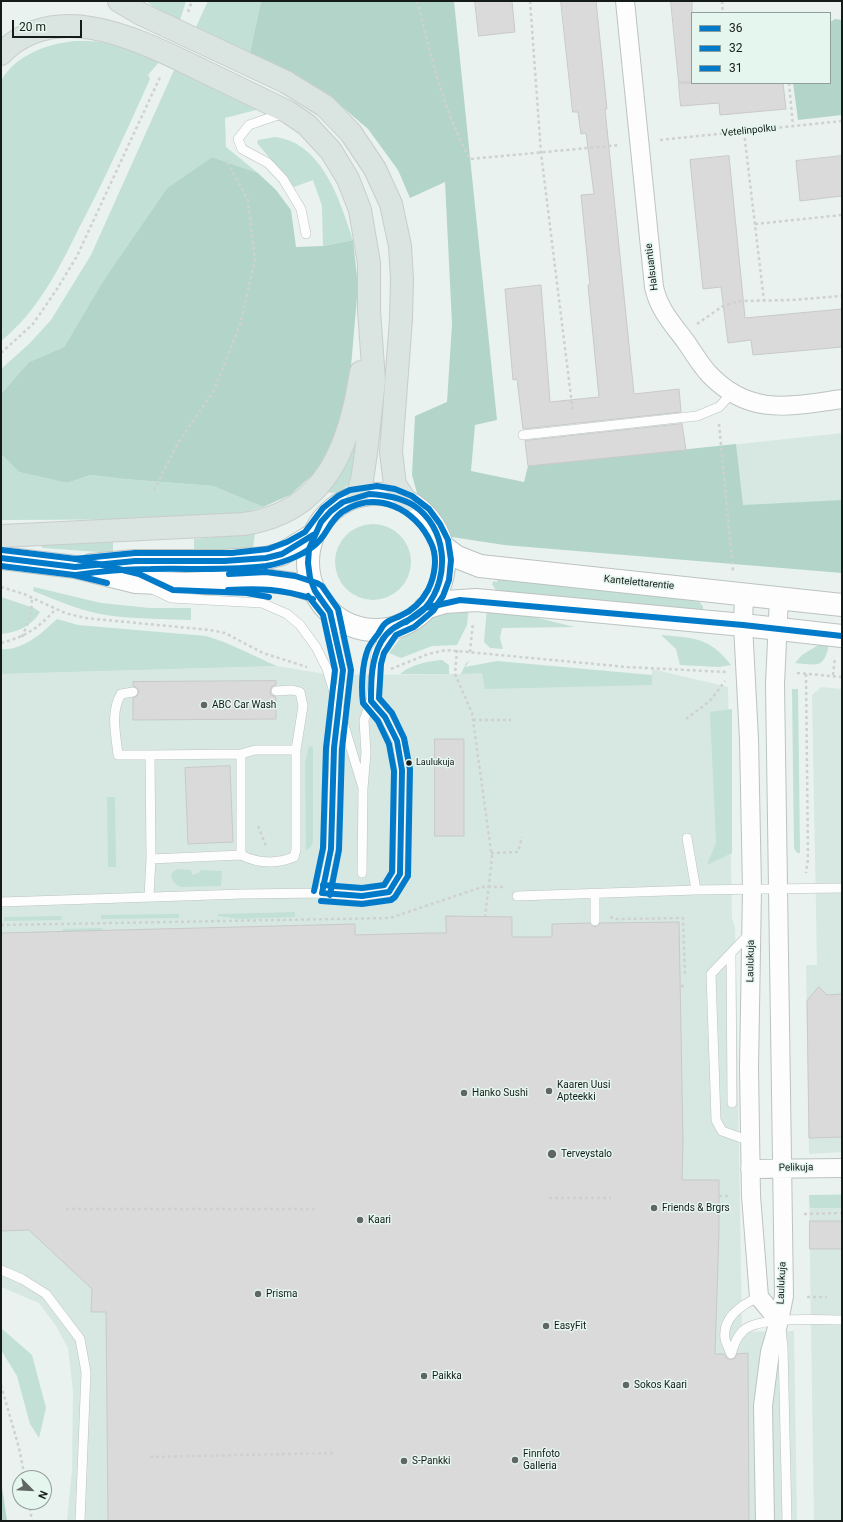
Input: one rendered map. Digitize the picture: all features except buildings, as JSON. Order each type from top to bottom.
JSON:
[{"type":"highway","points":[[119,1],[141,14],[286,82],[324,106],[351,133],[375,169],[391,204],[400,246],[402,279],[401,319],[391,452],[395,484],[406,501]]},
{"type":"highway","points":[[1,54],[11,42],[35,28],[53,24],[101,26],[145,43],[288,112],[307,125],[331,151],[348,179],[360,210],[369,263],[369,311],[374,380],[366,453],[362,480],[357,496]]},
{"type":"highway","points":[[1,536],[244,524],[272,518],[296,507],[304,501],[334,467],[343,446],[357,395],[369,311]]},
{"type":"main road","points":[[382,494],[406,501],[429,519],[437,532],[442,546],[444,563],[441,579],[435,594],[425,608],[404,624],[391,628],[375,630],[344,622],[330,612],[315,591],[310,578],[308,563],[309,549],[313,535],[321,522],[331,511],[343,502],[357,496],[382,494]]},
{"type":"main road","points":[[75,567],[135,561],[224,561],[266,558],[282,554],[313,535]]},
{"type":"main road","name":"Kantelettarentie","points":[[442,546],[457,557],[480,566],[842,605]]},
{"type":"main road","points":[[1,558],[75,567],[136,582],[185,584],[265,580],[293,584],[315,591]]},
{"type":"main road","points":[[425,608],[445,602],[476,600],[743,625],[842,636]]},
{"type":"street","name":"Halsuantie","points":[[625,1],[654,287],[658,304],[709,374],[732,392],[765,406],[842,399]]},
{"type":"street","name":"Laulukuja","points":[[744,595],[743,625],[749,739],[752,889],[750,1169],[759,1297],[779,1321]]},
{"type":"street","name":"Laulukuja","points":[[765,1521],[763,1406],[770,1352],[779,1321],[784,1296],[775,684],[779,598]]},
{"type":"street","name":"Pelikuja","points":[[750,1169],[842,1168]]},
{"type":"lane","points":[[288,112],[248,125],[238,139],[242,149],[268,163],[283,180],[301,209],[306,234]]},
{"type":"lane","points":[[523,435],[697,416],[720,406],[732,392]]},
{"type":"lane","points":[[136,582],[171,598],[262,603],[287,614],[300,625],[316,647],[327,669],[363,788]]},
{"type":"lane","points":[[322,892],[332,848],[334,748],[340,710],[343,670],[330,612]]},
{"type":"lane","points":[[362,873],[363,788],[366,753],[364,720],[371,701],[376,652],[391,628]]},
{"type":"lane","points":[[151,859],[241,856],[252,861],[270,862],[285,860],[294,856],[296,850],[296,750],[303,706],[300,692],[292,690],[276,691]]},
{"type":"lane","points":[[133,692],[121,694],[115,704],[114,719],[118,755],[241,754],[255,750],[296,750]]},
{"type":"lane","points":[[1,902],[148,896],[322,892],[362,896],[389,892],[400,874],[402,770],[396,741],[385,717],[371,701]]},
{"type":"lane","points":[[241,754],[241,856]]},
{"type":"lane","points":[[148,896],[151,859],[150,755]]},
{"type":"lane","points":[[687,838],[696,890]]},
{"type":"lane","points":[[517,896],[696,890],[842,888]]},
{"type":"lane","points":[[595,894],[595,917]]},
{"type":"lane","points":[[750,1141],[722,1131],[716,1120],[711,974],[751,932]]},
{"type":"lane","points":[[731,953],[732,1103]]},
{"type":"lane","points":[[1,1270],[22,1278],[46,1294],[80,1339],[86,1372],[80,1521]]},
{"type":"lane","points":[[759,1297],[744,1304],[729,1320],[725,1338],[731,1354],[738,1337],[744,1329],[755,1323],[842,1320]]},
{"type":"lane","points":[[779,1321],[784,1347],[787,1520]]},
{"type":"path","points":[[417,1],[447,108],[458,137],[470,159],[541,154],[626,145]]},
{"type":"path","points":[[530,1],[541,154],[575,429]]},
{"type":"path","points":[[722,1],[723,12]]},
{"type":"path","points":[[1,353],[33,324],[77,256],[163,71]]},
{"type":"path","points":[[789,84],[793,126]]},
{"type":"path","name":"Vetelinpolku","points":[[656,141],[842,121]]},
{"type":"path","points":[[744,132],[764,301]]},
{"type":"path","points":[[154,490],[178,443],[213,392],[240,325],[254,260],[248,200],[228,162],[242,149]]},
{"type":"path","points":[[755,224],[842,215]]},
{"type":"path","points":[[683,338],[694,326],[723,306],[740,301],[842,296]]},
{"type":"path","points":[[720,406],[718,419],[734,573]]},
{"type":"path","points":[[1,587],[32,597],[56,609],[79,617],[210,630],[225,633],[263,653],[312,668]]},
{"type":"path","points":[[21,638],[31,614],[32,597]]},
{"type":"path","points":[[1,643],[21,638],[42,623],[56,609]]},
{"type":"path","points":[[389,670],[428,654],[446,650],[457,650],[627,668],[732,672]]},
{"type":"path","points":[[457,650],[455,674],[473,720],[491,853],[489,887],[485,916]]},
{"type":"path","points":[[804,888],[808,859],[806,674],[842,677]]},
{"type":"path","points":[[686,719],[710,701],[727,678]]},
{"type":"path","points":[[473,720],[511,720]]},
{"type":"path","points":[[258,819],[258,826],[270,853],[270,862]]},
{"type":"path","points":[[491,853],[518,852],[522,837]]},
{"type":"path","points":[[1,926],[390,918],[482,887],[509,886]]},
{"type":"path","points":[[595,917],[617,919],[683,918],[685,976]]},
{"type":"path","points":[[549,1198],[611,1198]]},
{"type":"path","points":[[66,1209],[315,1209]]},
{"type":"path","points":[[804,1214],[842,1213]]},
{"type":"path","points":[[807,1297],[827,1297]]},
{"type":"path","points":[[1,1385],[20,1448],[24,1470]]},
{"type":"path","points":[[150,1457],[335,1453]]},
{"type":"path","points":[[30,1510],[32,1521]]},
{"type":"shaded area","points":[[842,433],[842,538],[727,519],[720,446]]},
{"type":"shaded area","name":"Kaari","points":[[277,666],[331,675],[463,674],[465,667],[652,685],[652,669],[728,687],[732,919],[735,927],[736,971],[742,1332],[794,1331],[797,1521],[67,1521],[72,1469],[73,1391],[68,1348],[56,1326],[39,1303],[1,1287],[1,674]]},
{"type":"shaded area","points":[[821,687],[842,689],[842,1152],[809,1154],[806,965],[817,965],[812,695]]},
{"type":"shaded area","points":[[842,1194],[842,1521],[814,1521],[809,1195]]},
{"type":"green space","points":[[146,1],[186,1],[180,20],[155,8]]},
{"type":"green space","points":[[208,1],[261,1],[250,53],[196,27]]},
{"type":"green space","points":[[261,1],[454,1],[497,420],[475,425],[471,471],[524,482],[528,466],[736,444],[743,505],[842,500],[842,573],[504,545],[452,537],[447,533],[431,505],[417,493],[412,475],[415,416],[447,402],[452,324],[445,182],[410,198],[398,170],[368,129],[326,93],[250,53]]},
{"type":"green space","points":[[835,19],[842,20],[842,115],[798,120],[793,84],[831,84],[831,21]]},
{"type":"green space","points":[[75,41],[119,45],[160,61],[148,75],[150,79],[88,212],[63,261],[36,304],[14,330],[1,341],[1,81],[15,64],[33,52],[54,45]]},
{"type":"green space","points":[[175,68],[260,109],[225,118],[226,147],[258,173],[212,157],[167,188],[103,281],[64,347],[29,362],[1,394],[1,369],[29,344],[51,320],[91,255]]},
{"type":"green space","points":[[275,137],[292,142],[306,150],[317,162],[327,176],[335,192],[353,240],[323,246],[322,206],[313,180],[294,187],[257,143],[258,140]]},
{"type":"green space","points":[[212,157],[258,173],[276,190],[291,210],[296,247],[323,246],[353,240],[358,286],[350,378],[341,422],[318,470],[290,495],[263,507],[213,486],[91,475],[67,483],[19,472],[1,454],[1,394],[29,362],[64,347],[103,281],[167,188]]},
{"type":"green space","points":[[358,429],[354,474],[347,486],[339,492],[330,493],[326,491]]},
{"type":"green space","points":[[1,454],[19,472],[67,483],[91,475],[213,486],[263,507],[234,516],[195,519],[1,520]]},
{"type":"green space","points":[[373,524],[388,527],[400,535],[408,547],[411,562],[408,577],[400,589],[388,597],[373,600],[358,597],[346,589],[338,577],[335,562],[338,547],[346,535],[358,527]]},
{"type":"green space","points":[[255,533],[253,549],[194,552],[194,539]]},
{"type":"green space","points":[[113,542],[113,553],[43,548],[41,546],[43,543]]},
{"type":"green space","points":[[498,576],[695,597],[703,606],[703,612],[497,592],[492,584],[494,581],[497,582]]},
{"type":"green space","points":[[34,587],[101,603],[150,608],[191,608],[191,620],[132,618],[92,612],[33,591]]},
{"type":"green space","points":[[1,597],[34,608],[40,612],[33,621],[23,628],[1,634]]},
{"type":"green space","points":[[469,607],[467,625],[457,645],[432,646],[401,658],[389,653],[399,640],[435,615]]},
{"type":"green space","points":[[487,608],[513,612],[575,627],[502,628],[500,638],[503,649],[490,648],[484,642]]},
{"type":"green space","points":[[57,619],[78,625],[206,636],[233,646],[277,666],[1,674],[1,649],[17,647],[32,640]]},
{"type":"green space","points":[[661,635],[692,638],[708,644],[716,649],[731,665],[719,667],[680,665],[676,649]]},
{"type":"green space","points":[[820,644],[829,644],[825,658],[822,662],[819,664],[795,663],[802,655]]},
{"type":"green space","points":[[442,660],[449,665],[449,674],[400,674],[420,664]]},
{"type":"green space","points":[[470,660],[465,667],[497,661],[652,675],[652,685],[485,689],[482,673],[461,674],[466,663]]},
{"type":"green space","points":[[792,689],[798,689],[800,853],[797,853],[794,848]]},
{"type":"green space","points":[[732,709],[732,853],[707,865],[716,843],[710,712]]},
{"type":"green space","points":[[309,746],[313,747],[313,842],[310,848],[306,850],[305,762]]},
{"type":"green space","points":[[107,797],[115,797],[116,867],[108,867]]},
{"type":"green space","points":[[177,869],[191,870],[192,875],[200,872],[200,870],[222,871],[221,886],[181,887],[175,884],[171,876],[171,874]]},
{"type":"green space","points":[[295,912],[295,917],[239,919],[218,916],[218,914]]},
{"type":"green space","points":[[179,914],[179,918],[101,919],[101,915]]},
{"type":"green space","points":[[62,916],[61,920],[4,921],[4,917]]},
{"type":"green space","points":[[102,928],[103,931],[63,932],[63,929]]},
{"type":"green space","points":[[809,1195],[842,1195],[842,1208],[810,1208]]},
{"type":"green space","points":[[1,1328],[32,1355],[46,1408],[39,1438],[30,1424],[17,1376],[1,1350]]},
{"type":"green space","points":[[1,1480],[7,1521],[1,1521]]},
{"type":"transit line","name":"31","points":[[74,559],[135,553],[232,553],[268,549],[287,542],[305,532],[323,508],[338,496],[350,490],[377,486],[395,489],[412,496],[429,509],[440,524],[448,540],[451,560],[449,580],[443,596],[433,611],[414,627],[396,635],[384,653],[381,664],[379,698],[392,713],[404,738],[410,769],[408,876],[395,897],[391,900],[362,904],[321,901]]},
{"type":"transit line","name":"36","points":[[369,494],[403,500],[413,505],[424,514],[433,526],[439,539],[442,553],[442,567],[439,582],[434,595],[426,607],[421,613],[397,626],[386,635],[381,642],[373,663],[371,701],[385,717],[397,741],[402,770],[400,874],[389,892],[362,896],[322,893],[331,849],[334,748],[343,670],[330,612],[315,591],[310,578],[308,563],[309,549],[321,522],[331,511],[343,502],[369,494]]},
{"type":"transit line","name":"32","points":[[76,575],[123,570],[252,568],[273,565],[309,550],[320,540],[334,519],[342,512],[355,505],[368,502],[394,506],[405,512],[416,521],[424,531],[433,548],[435,560],[434,573],[428,590],[423,598],[413,608],[385,623],[368,649],[362,676],[363,703],[378,721],[389,744],[394,771],[392,872],[384,885],[362,888],[323,885]]},
{"type":"transit line","name":"36","points":[[1,558],[75,567],[135,561],[224,561],[266,558],[282,554],[313,535]]},
{"type":"transit line","name":"31","points":[[2,550],[76,559],[111,567]]},
{"type":"transit line","name":"32","points":[[1,566],[74,575],[107,583]]},
{"type":"transit line","name":"31","points":[[106,566],[139,574],[173,590],[247,593],[269,597]]},
{"type":"transit line","name":"31","points":[[229,574],[266,572],[295,576],[317,583],[322,586],[338,609],[351,670],[342,749],[339,850],[330,895]]},
{"type":"transit line","name":"32","points":[[228,590],[271,590],[291,593],[313,599]]},
{"type":"transit line","name":"32","points":[[308,596],[323,615],[335,670],[326,748],[323,848],[314,891]]},
{"type":"transit line","name":"36","points":[[406,622],[425,608],[460,600],[743,625],[842,636]]},
{"type":"place","name":"ABC Car Wash","points":[[204,705]]},
{"type":"place","name":"Laulukuja","points":[[409,763]]},
{"type":"place","name":"Kaaren Uusi Apteekki","points":[[549,1091]]},
{"type":"place","name":"Hanko Sushi","points":[[464,1093]]},
{"type":"place","name":"Terveystalo","points":[[552,1154]]},
{"type":"place","name":"Friends & Brgrs","points":[[654,1208]]},
{"type":"place","name":"Kaari","points":[[360,1220]]},
{"type":"place","name":"Prisma","points":[[258,1294]]},
{"type":"place","name":"EasyFit","points":[[546,1326]]},
{"type":"place","name":"Paikka","points":[[424,1376]]},
{"type":"place","name":"Sokos Kaari","points":[[626,1385]]},
{"type":"place","name":"Finnfoto Galleria","points":[[515,1460]]},
{"type":"place","name":"S-Pankki","points":[[404,1461]]}]
